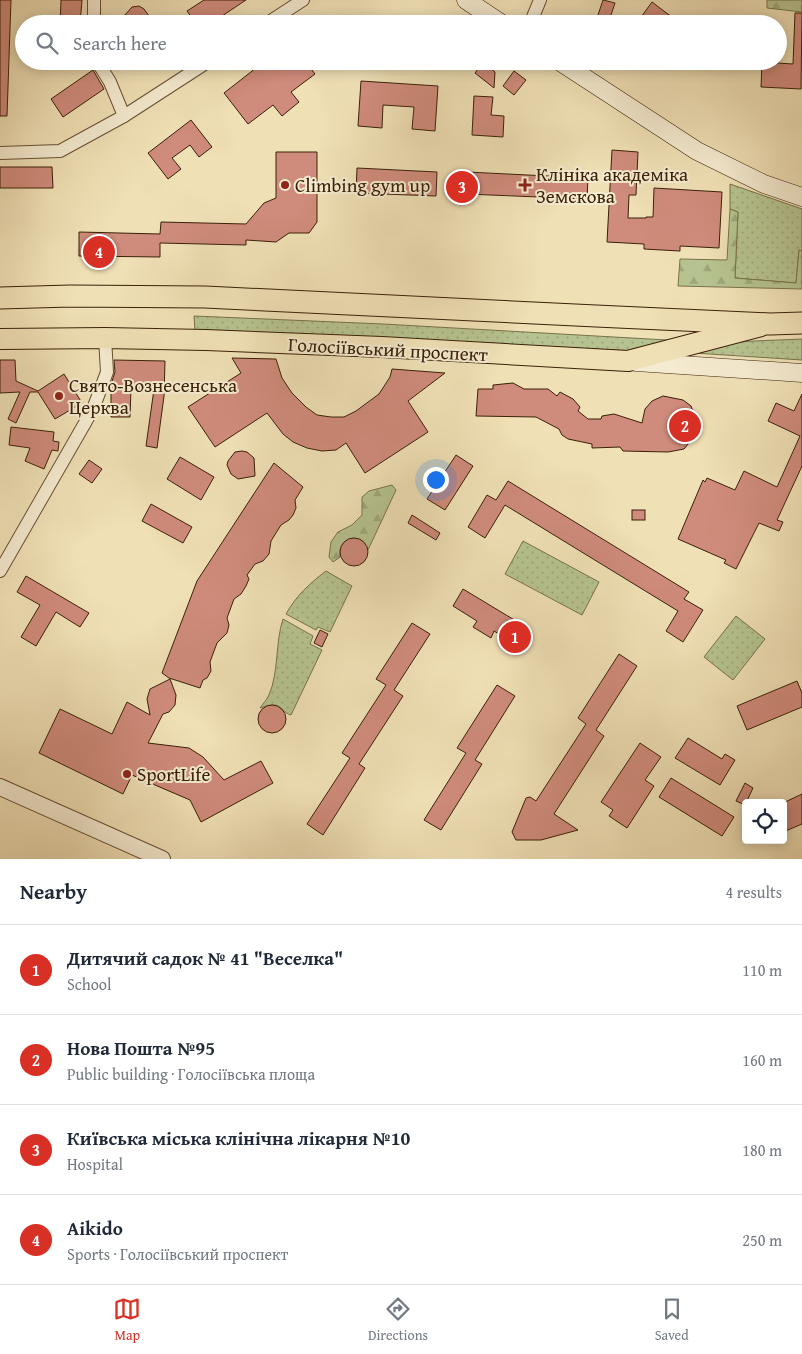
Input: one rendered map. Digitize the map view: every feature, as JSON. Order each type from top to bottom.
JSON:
[{"type":"highway","name":"Голосіївський проспект","points":[[0,298],[205,296],[770,324],[802,323]]},
{"type":"main road","points":[[466,0],[488,15]]},
{"type":"main road","points":[[573,70],[697,151],[757,180],[802,197]]},
{"type":"main road","name":"Голосіївський проспект","points":[[0,339],[105,338],[198,340],[364,346],[628,361],[770,324]]},
{"type":"main road","points":[[628,361],[802,373]]},
{"type":"street","points":[[94,0],[94,15]]},
{"type":"street","points":[[280,15],[302,0]]},
{"type":"street","points":[[534,15],[540,0]]},
{"type":"street","points":[[103,70],[110,82],[124,116]]},
{"type":"street","points":[[0,153],[60,151],[124,116],[195,70]]},
{"type":"street","points":[[0,571],[93,409],[107,372],[105,338]]},
{"type":"street","points":[[0,787],[162,859]]},
{"type":"green space","points":[[767,0],[802,0],[802,12],[767,8]]},
{"type":"green space","points":[[730,184],[802,209],[802,251],[799,250],[796,283],[735,278],[738,212],[730,209]]},
{"type":"green space","points":[[730,209],[738,212],[735,278],[796,283],[799,250],[802,251],[802,289],[678,286],[680,259],[727,260]]},
{"type":"green space","points":[[194,316],[383,324],[667,340],[665,343],[639,351],[195,332]]},
{"type":"green space","points":[[802,339],[802,360],[694,353],[731,342]]},
{"type":"green space","points":[[392,485],[396,490],[368,550],[360,540],[350,538],[342,545],[340,557],[333,562],[329,557],[331,542],[338,532],[352,525],[362,515],[362,497],[369,491]]},
{"type":"green space","points":[[523,541],[599,582],[582,615],[505,574]]},
{"type":"green space","points":[[326,571],[352,586],[330,632],[318,627],[316,630],[286,614],[303,591]]},
{"type":"green space","points":[[736,616],[765,639],[733,680],[704,657]]},
{"type":"green space","points":[[283,619],[313,636],[310,644],[322,650],[291,715],[275,705],[260,708],[268,697],[272,686]]},
{"type":"building","points":[[0,0],[11,0],[7,116],[0,116]]},
{"type":"building","points":[[61,0],[82,0],[81,15],[60,15]]},
{"type":"building","points":[[204,0],[246,0],[224,15],[190,15],[187,11]]},
{"type":"building","points":[[603,0],[615,3],[611,15],[598,15]]},
{"type":"building","points":[[652,2],[669,15],[643,15]]},
{"type":"building","points":[[139,6],[148,15],[125,15],[132,7]]},
{"type":"building","points":[[795,13],[802,13],[801,89],[761,87],[762,70],[787,70],[787,64],[793,64]]},
{"type":"building","points":[[93,70],[104,89],[63,117],[51,99]]},
{"type":"building","points":[[253,70],[312,70],[315,74],[291,92],[299,102],[282,116],[273,105],[248,124],[224,93]]},
{"type":"building","points":[[477,70],[493,70],[495,72],[494,88],[475,73]]},
{"type":"building","points":[[514,71],[526,80],[514,95],[503,86]]},
{"type":"building","points":[[361,81],[438,86],[435,131],[412,129],[414,107],[383,105],[382,128],[358,126]]},
{"type":"building","points":[[474,96],[493,97],[491,115],[504,116],[503,137],[472,135]]},
{"type":"building","points":[[191,120],[212,147],[199,157],[190,145],[172,158],[181,169],[168,179],[148,153]]},
{"type":"building","points":[[612,150],[638,152],[636,195],[629,195],[628,218],[653,217],[654,188],[722,192],[719,248],[680,246],[680,251],[644,249],[644,244],[607,242]]},
{"type":"building","points":[[276,152],[317,152],[317,222],[309,233],[289,233],[276,242],[246,240],[246,245],[160,243],[160,257],[79,256],[79,232],[160,234],[161,222],[246,224],[264,203],[276,198]]},
{"type":"building","points":[[0,167],[52,167],[53,188],[0,188]]},
{"type":"building","points":[[357,168],[437,172],[436,196],[356,193]]},
{"type":"building","points":[[467,172],[588,178],[587,199],[466,194]]},
{"type":"building","points":[[232,358],[276,359],[282,378],[292,393],[317,415],[331,417],[344,417],[356,411],[379,394],[390,377],[392,369],[445,373],[408,401],[428,432],[365,473],[346,443],[336,450],[322,451],[307,448],[293,442],[283,434],[267,413],[215,447],[188,407],[241,373]]},
{"type":"building","points":[[0,360],[15,360],[16,381],[38,391],[64,374],[82,403],[55,419],[38,392],[30,392],[16,423],[8,419],[20,392],[0,393]]},
{"type":"building","points":[[114,360],[165,361],[164,396],[157,448],[146,446],[154,389],[131,389],[130,417],[111,417],[111,384],[115,372]]},
{"type":"building","points":[[513,383],[524,389],[548,389],[557,396],[560,392],[573,399],[580,407],[578,411],[588,419],[601,419],[602,416],[614,414],[642,423],[645,409],[652,401],[663,396],[683,400],[691,406],[694,414],[692,439],[684,449],[668,452],[623,451],[620,447],[592,448],[592,444],[568,439],[562,435],[559,429],[536,417],[476,416],[478,389],[493,389],[493,385]]},
{"type":"building","points":[[802,394],[802,466],[777,520],[783,522],[779,531],[759,523],[736,569],[724,563],[726,560],[678,539],[703,480],[705,482],[707,478],[735,490],[744,471],[777,487],[800,436],[768,421],[776,403],[794,411]]},
{"type":"building","points":[[11,427],[54,432],[53,441],[59,442],[58,451],[52,450],[44,469],[25,461],[30,448],[9,445]]},
{"type":"building","points":[[235,452],[247,452],[254,458],[255,476],[238,479],[231,474],[227,465]]},
{"type":"building","points":[[456,455],[473,466],[445,510],[427,499]]},
{"type":"building","points":[[180,457],[214,477],[201,500],[167,479]]},
{"type":"building","points":[[89,460],[102,469],[92,483],[79,474]]},
{"type":"building","points":[[274,463],[303,487],[295,500],[296,508],[293,515],[281,525],[271,541],[269,554],[263,561],[255,564],[247,575],[249,579],[246,586],[241,594],[234,599],[227,618],[229,625],[227,633],[217,643],[210,662],[211,671],[207,678],[203,680],[200,688],[169,678],[162,673],[197,581]]},
{"type":"building","points":[[508,481],[689,592],[684,599],[703,610],[683,642],[666,631],[678,611],[505,505],[485,538],[468,527],[487,495],[496,500]]},
{"type":"building","points":[[151,504],[192,527],[183,543],[142,521]]},
{"type":"building","points":[[632,510],[645,510],[645,520],[632,520]]},
{"type":"building","points":[[412,515],[440,533],[436,540],[408,523]]},
{"type":"building","points":[[354,538],[364,542],[368,552],[364,562],[354,566],[344,562],[340,552],[344,542]]},
{"type":"building","points":[[26,576],[89,613],[80,627],[56,612],[36,646],[21,637],[40,605],[17,592]]},
{"type":"building","points":[[463,589],[531,630],[521,647],[494,631],[491,638],[473,627],[477,621],[453,606]]},
{"type":"building","points":[[412,623],[430,634],[394,690],[403,696],[359,764],[365,768],[323,835],[307,824],[350,758],[342,753],[386,685],[376,679]]},
{"type":"building","points":[[320,630],[328,634],[322,647],[314,643]]},
{"type":"building","points":[[619,654],[637,666],[596,730],[604,736],[554,814],[578,830],[541,840],[516,840],[512,832],[526,798],[530,797],[536,801],[586,724],[578,718]]},
{"type":"building","points":[[170,679],[176,695],[175,705],[169,712],[163,714],[148,743],[189,748],[203,757],[224,780],[261,761],[273,783],[201,822],[190,800],[132,775],[123,794],[39,753],[60,709],[112,734],[127,702],[150,715],[147,699],[150,689]]},
{"type":"building","points":[[797,681],[802,693],[802,707],[747,730],[737,706]]},
{"type":"building","points":[[497,685],[515,696],[475,760],[482,764],[441,830],[424,820],[466,753],[457,748]]},
{"type":"building","points":[[272,705],[282,709],[286,719],[282,729],[272,733],[262,729],[258,719],[262,709]]},
{"type":"building","points":[[688,738],[722,759],[725,754],[735,760],[720,785],[675,758]]},
{"type":"building","points":[[640,743],[661,757],[645,780],[654,786],[627,828],[609,816],[613,810],[601,802]]},
{"type":"building","points":[[671,778],[734,817],[722,836],[659,797]]},
{"type":"building","points":[[745,783],[753,788],[748,799],[742,799],[742,804],[736,801]]},
{"type":"building","points":[[802,794],[802,824],[787,830],[787,801]]},
{"type":"place","name":"Climbing gym up","points":[[285,185]]},
{"type":"place","name":"Клініка академіка Земскова","points":[[525,185]]},
{"type":"place","name":"Київська міська клінічна лікарня №10","points":[[462,187]]},
{"type":"place","name":"Aikido","points":[[99,252]]},
{"type":"place","name":"Свято-Вознесенська Церква","points":[[59,396]]},
{"type":"place","name":"Нова Пошта №95","points":[[685,426]]},
{"type":"place","name":"Дитячий садок № 41 \"Веселка\"","points":[[515,637]]},
{"type":"place","name":"SportLife","points":[[127,774]]}]
